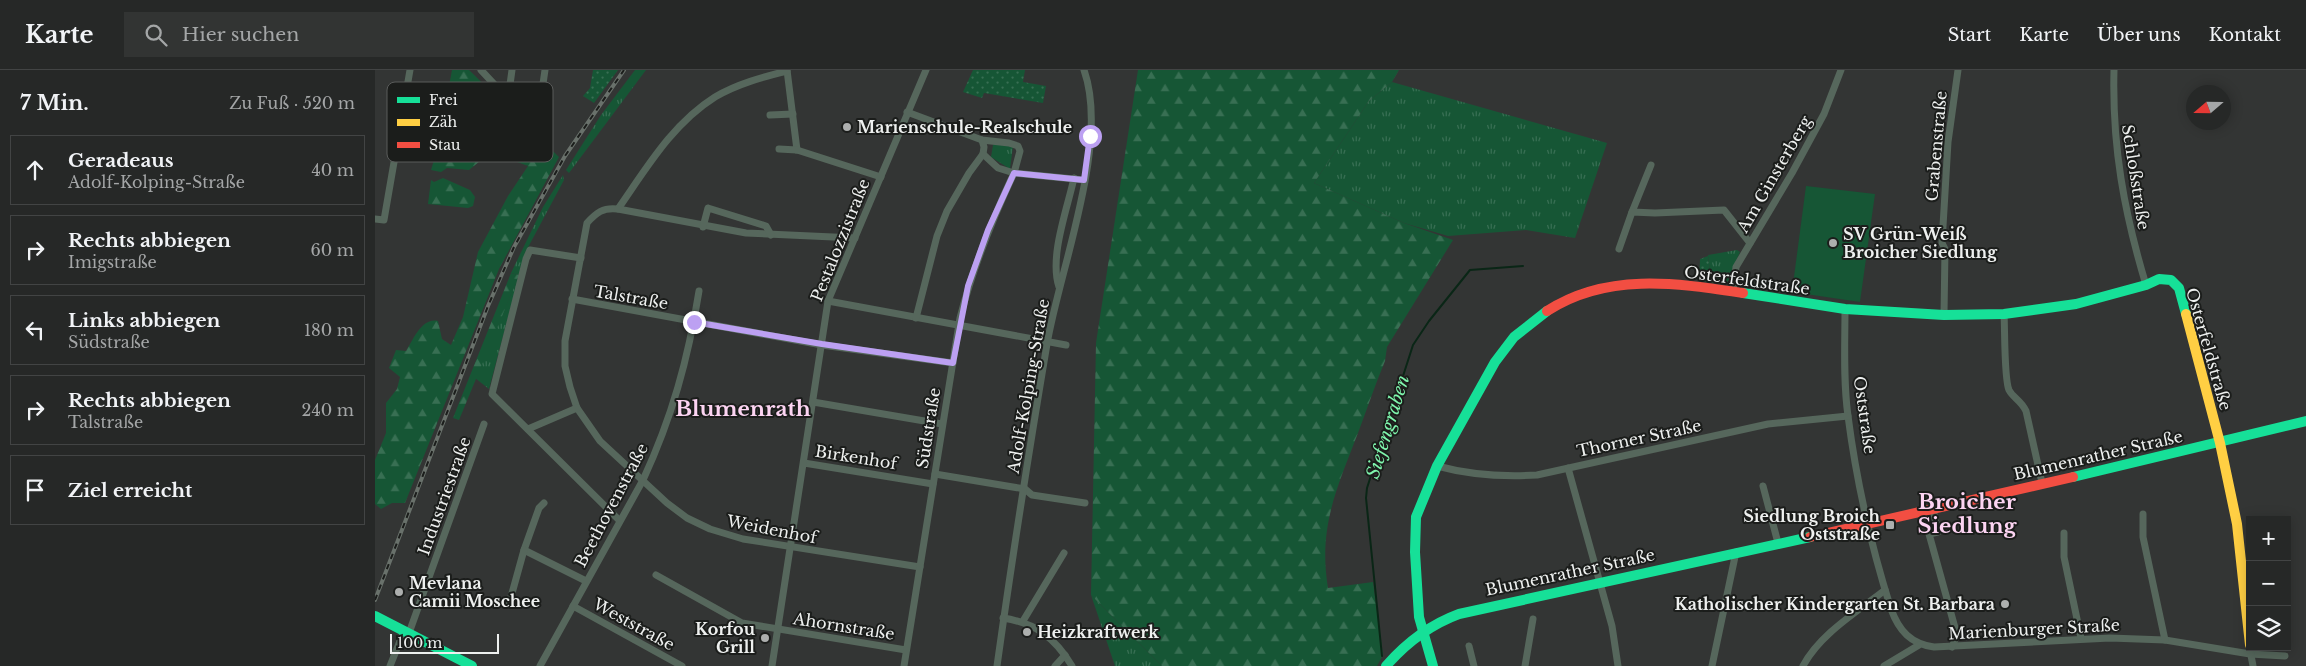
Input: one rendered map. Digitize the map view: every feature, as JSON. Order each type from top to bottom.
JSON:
[{"type":"street","points":[[481,70],[492,82]]},
{"type":"street","points":[[797,150],[787,70],[736,87],[713,98],[662,146],[618,209],[703,227],[771,235],[855,238]]},
{"type":"street","name":"Pestalozzistraße","points":[[771,666],[804,463],[827,301],[926,70]]},
{"type":"street","name":"Adolf-Kolping-Straße","points":[[997,666],[1047,343],[1059,287],[1066,268],[1084,180],[1090,136],[1091,101],[1084,70]]},
{"type":"street","name":"Am Ginsterberg","points":[[1733,291],[1736,267],[1820,122],[1841,70]]},
{"type":"street","name":"Grabenstraße","points":[[1944,315],[1945,249],[1942,243],[1948,142],[1958,70]]},
{"type":"street","name":"Schloßstraße","points":[[2114,70],[2114,131],[2117,164],[2133,241],[2146,285]]},
{"type":"street","points":[[907,112],[982,140],[985,147],[983,154],[969,173],[947,211],[937,236],[916,318]]},
{"type":"street","points":[[769,115],[793,114]]},
{"type":"street","name":"Südstraße","points":[[904,666],[942,424],[968,286],[985,238],[1014,173],[1020,151],[1018,146],[1009,142],[982,140]]},
{"type":"street","points":[[779,149],[797,150],[881,177]]},
{"type":"street","points":[[983,154],[998,168],[1014,173],[1084,180]]},
{"type":"street","points":[[375,219],[384,220],[394,162]]},
{"type":"street","points":[[1619,250],[1651,165]]},
{"type":"street","name":"Adolf-Kolping-Straße","points":[[1059,287],[1055,275],[1057,253],[1074,178]]},
{"type":"street","points":[[703,227],[708,208],[766,226],[771,235]]},
{"type":"street","name":"Weidenhof","points":[[618,209],[607,209],[595,213],[587,223],[565,341],[565,366],[577,408],[600,441],[687,518],[710,529],[731,536],[791,547],[920,567]]},
{"type":"street","points":[[1632,212],[1724,210],[1749,243]]},
{"type":"street","points":[[581,258],[530,250],[526,259],[492,394],[619,520]]},
{"type":"street","name":"Osterfeldstraße","points":[[1433,666],[1419,617],[1415,552],[1416,517],[1437,466],[1495,362],[1514,337],[1538,316],[1567,298],[1603,287],[1641,284],[1696,286],[1845,309],[1944,315],[2004,314],[2076,304],[2146,285],[2159,279],[2171,280],[2179,288],[2220,443]]},
{"type":"street","name":"Beethovenstraße","points":[[539,666],[643,480],[671,413],[687,360],[699,291]]},
{"type":"street","name":"Talstraße","points":[[572,300],[822,344],[953,363]]},
{"type":"street","points":[[827,301],[1066,345]]},
{"type":"street","name":"Oststraße","points":[[1845,309],[1845,367],[1848,416],[1869,523]]},
{"type":"street","points":[[2004,314],[2008,386],[2014,397],[2021,401],[2026,411],[2043,483]]},
{"type":"street","points":[[813,402],[942,424]]},
{"type":"street","points":[[528,429],[577,408]]},
{"type":"street","name":"Thorner Straße","points":[[1437,466],[1461,473],[1513,476],[1537,475],[1768,424],[1848,416]]},
{"type":"street","name":"Blumenrather Straße","points":[[1386,666],[1405,643],[1422,630],[1451,616],[1472,610],[1933,509],[2220,443],[2306,421]]},
{"type":"street","name":"Industriestraße","points":[[390,666],[406,632],[484,424]]},
{"type":"street","points":[[2220,443],[2242,555],[2246,606]]},
{"type":"street","name":"Birkenhof","points":[[804,463],[933,484]]},
{"type":"street","points":[[1567,468],[1612,626],[1618,666]]},
{"type":"street","name":"Adolf-Kolping-Straße","points":[[935,474],[1025,489],[1031,496],[1085,502]]},
{"type":"street","points":[[1763,486],[1779,542]]},
{"type":"street","points":[[509,604],[515,588],[516,573],[539,508],[544,503]]},
{"type":"street","points":[[1933,509],[1938,532],[1929,534],[1957,634],[1952,647]]},
{"type":"street","points":[[2143,514],[2143,537],[2165,640]]},
{"type":"street","points":[[1869,523],[1885,590],[1895,620],[1908,637],[1919,645],[1884,666]]},
{"type":"street","points":[[2064,533],[2064,557],[2081,638]]},
{"type":"street","points":[[524,550],[586,581]]},
{"type":"street","points":[[1712,666],[1736,552]]},
{"type":"street","points":[[1023,622],[1064,554]]},
{"type":"street","name":"Ahornstraße","points":[[656,575],[737,621],[906,650]]},
{"type":"street","points":[[1803,666],[1807,657],[1829,634],[1885,590]]},
{"type":"street","name":"Weststraße","points":[[573,606],[682,666]]},
{"type":"street","points":[[375,616],[472,666]]},
{"type":"street","points":[[1003,618],[1023,622],[1045,633],[1065,655],[1072,666]]},
{"type":"street","points":[[1525,666],[1533,619]]},
{"type":"street","name":"Marienburger Straße","points":[[1919,645],[1952,647],[2081,638],[2165,640],[2246,649]]},
{"type":"street","points":[[1469,646],[1474,666]]},
{"type":"street","points":[[2250,651],[2253,666]]},
{"type":"street","name":"Marienburger Straße","points":[[2260,651],[2285,656]]},
{"type":"street","points":[[1055,666],[1065,655]]},
{"type":"green space","points":[[452,70],[469,70],[481,82],[450,82]]},
{"type":"green space","points":[[593,70],[618,70],[594,103],[583,96],[590,88]]},
{"type":"green space","points":[[635,70],[646,70],[569,173],[566,170],[601,115]]},
{"type":"green space","points":[[973,70],[1025,70],[1023,82],[1046,86],[1043,103],[984,93],[982,98],[963,92]]},
{"type":"green space","points":[[1138,70],[1399,70],[1392,82],[1369,101],[1314,183],[1404,223],[1453,240],[1387,347],[1385,361],[1331,508],[1326,546],[1328,588],[1373,582],[1383,655],[1377,666],[1162,666],[1091,595],[1096,343]]},
{"type":"green space","points":[[1392,82],[1607,143],[1575,238],[1526,230],[1448,236],[1404,223],[1314,183],[1369,101]]},
{"type":"green space","points":[[996,143],[1013,146],[1010,169],[991,157],[993,145]]},
{"type":"green space","points":[[553,151],[559,157],[499,269],[405,503],[392,503],[381,509],[375,504],[375,460],[386,433],[386,403],[397,389],[400,377],[389,368],[396,350],[406,351],[419,330],[427,322],[432,321],[438,321],[442,339],[451,345],[463,317],[478,252],[508,196],[528,166],[517,162],[553,162]]},
{"type":"green space","points":[[433,162],[479,162],[469,170],[447,168],[441,172],[431,170]]},
{"type":"green space","points":[[563,175],[564,180],[525,253],[489,389],[475,378],[519,275],[511,273],[543,207]]},
{"type":"green space","points":[[443,178],[470,190],[475,197],[473,206],[468,208],[428,204],[431,180],[434,182]]},
{"type":"green space","name":"SV Grün-Weiß Broicher Siedlung","points":[[1806,186],[1875,194],[1860,302],[1792,292]]},
{"type":"green space","points":[[1737,250],[1740,252],[1731,273],[1710,271],[1708,255]]},
{"type":"green space","points":[[1708,256],[1710,271],[1731,273],[1727,284],[1699,281],[1700,259]]},
{"type":"green space","points":[[511,273],[519,275],[459,420],[453,418]]},
{"type":"green space","points":[[1091,595],[1162,666],[1115,666]]},
{"type":"waterway","name":"Siefengraben","points":[[1382,656],[1366,498],[1367,488],[1413,345],[1429,321],[1470,270],[1523,266]]},
{"type":"railway","points":[[375,600],[488,306],[514,247],[565,156],[624,70]]},
{"type":"traffic: fast","points":[[1743,293],[1845,309],[1944,315],[2004,314],[2076,304],[2146,285],[2159,279],[2171,280],[2179,288],[2186,314]]},
{"type":"traffic: fast","points":[[1433,666],[1419,617],[1415,552],[1416,517],[1437,466],[1495,362],[1514,337],[1547,311]]},
{"type":"traffic: fast","points":[[2073,477],[2306,421]]},
{"type":"traffic: fast","points":[[1386,666],[1419,635],[1438,623],[1459,614],[1810,537]]},
{"type":"traffic: fast","points":[[375,616],[472,666]]},
{"type":"traffic: slow","points":[[2186,314],[2220,443],[2237,524],[2246,608]]},
{"type":"traffic: jam","points":[[1547,311],[1570,299],[1594,290],[1618,286],[1667,284],[1743,293]]},
{"type":"traffic: jam","points":[[1810,537],[2073,477]]},
{"type":"place","name":"Marienschule-Realschule","points":[[847,127]]},
{"type":"place","name":"SV Grün-Weiß Broicher Siedlung","points":[[1833,243]]},
{"type":"place","name":"Siedlung Broich Oststraße","points":[[1890,525]]},
{"type":"place","name":"Mevlana Camii Moschee","points":[[399,592]]},
{"type":"place","name":"Katholischer Kindergarten St. Barbara","points":[[2005,604]]},
{"type":"place","name":"Heizkraftwerk","points":[[1027,632]]},
{"type":"place","name":"Korfou Grill","points":[[765,638]]},
{"type":"district","name":"Blumenrath","points":[[743,409]]},
{"type":"district","name":"Broicher Siedlung","points":[[1967,514]]},
{"type":"route","points":[[694,322],[822,344],[953,363],[960,318],[968,286],[988,230],[1014,173],[1084,180],[1090,136]]}]
